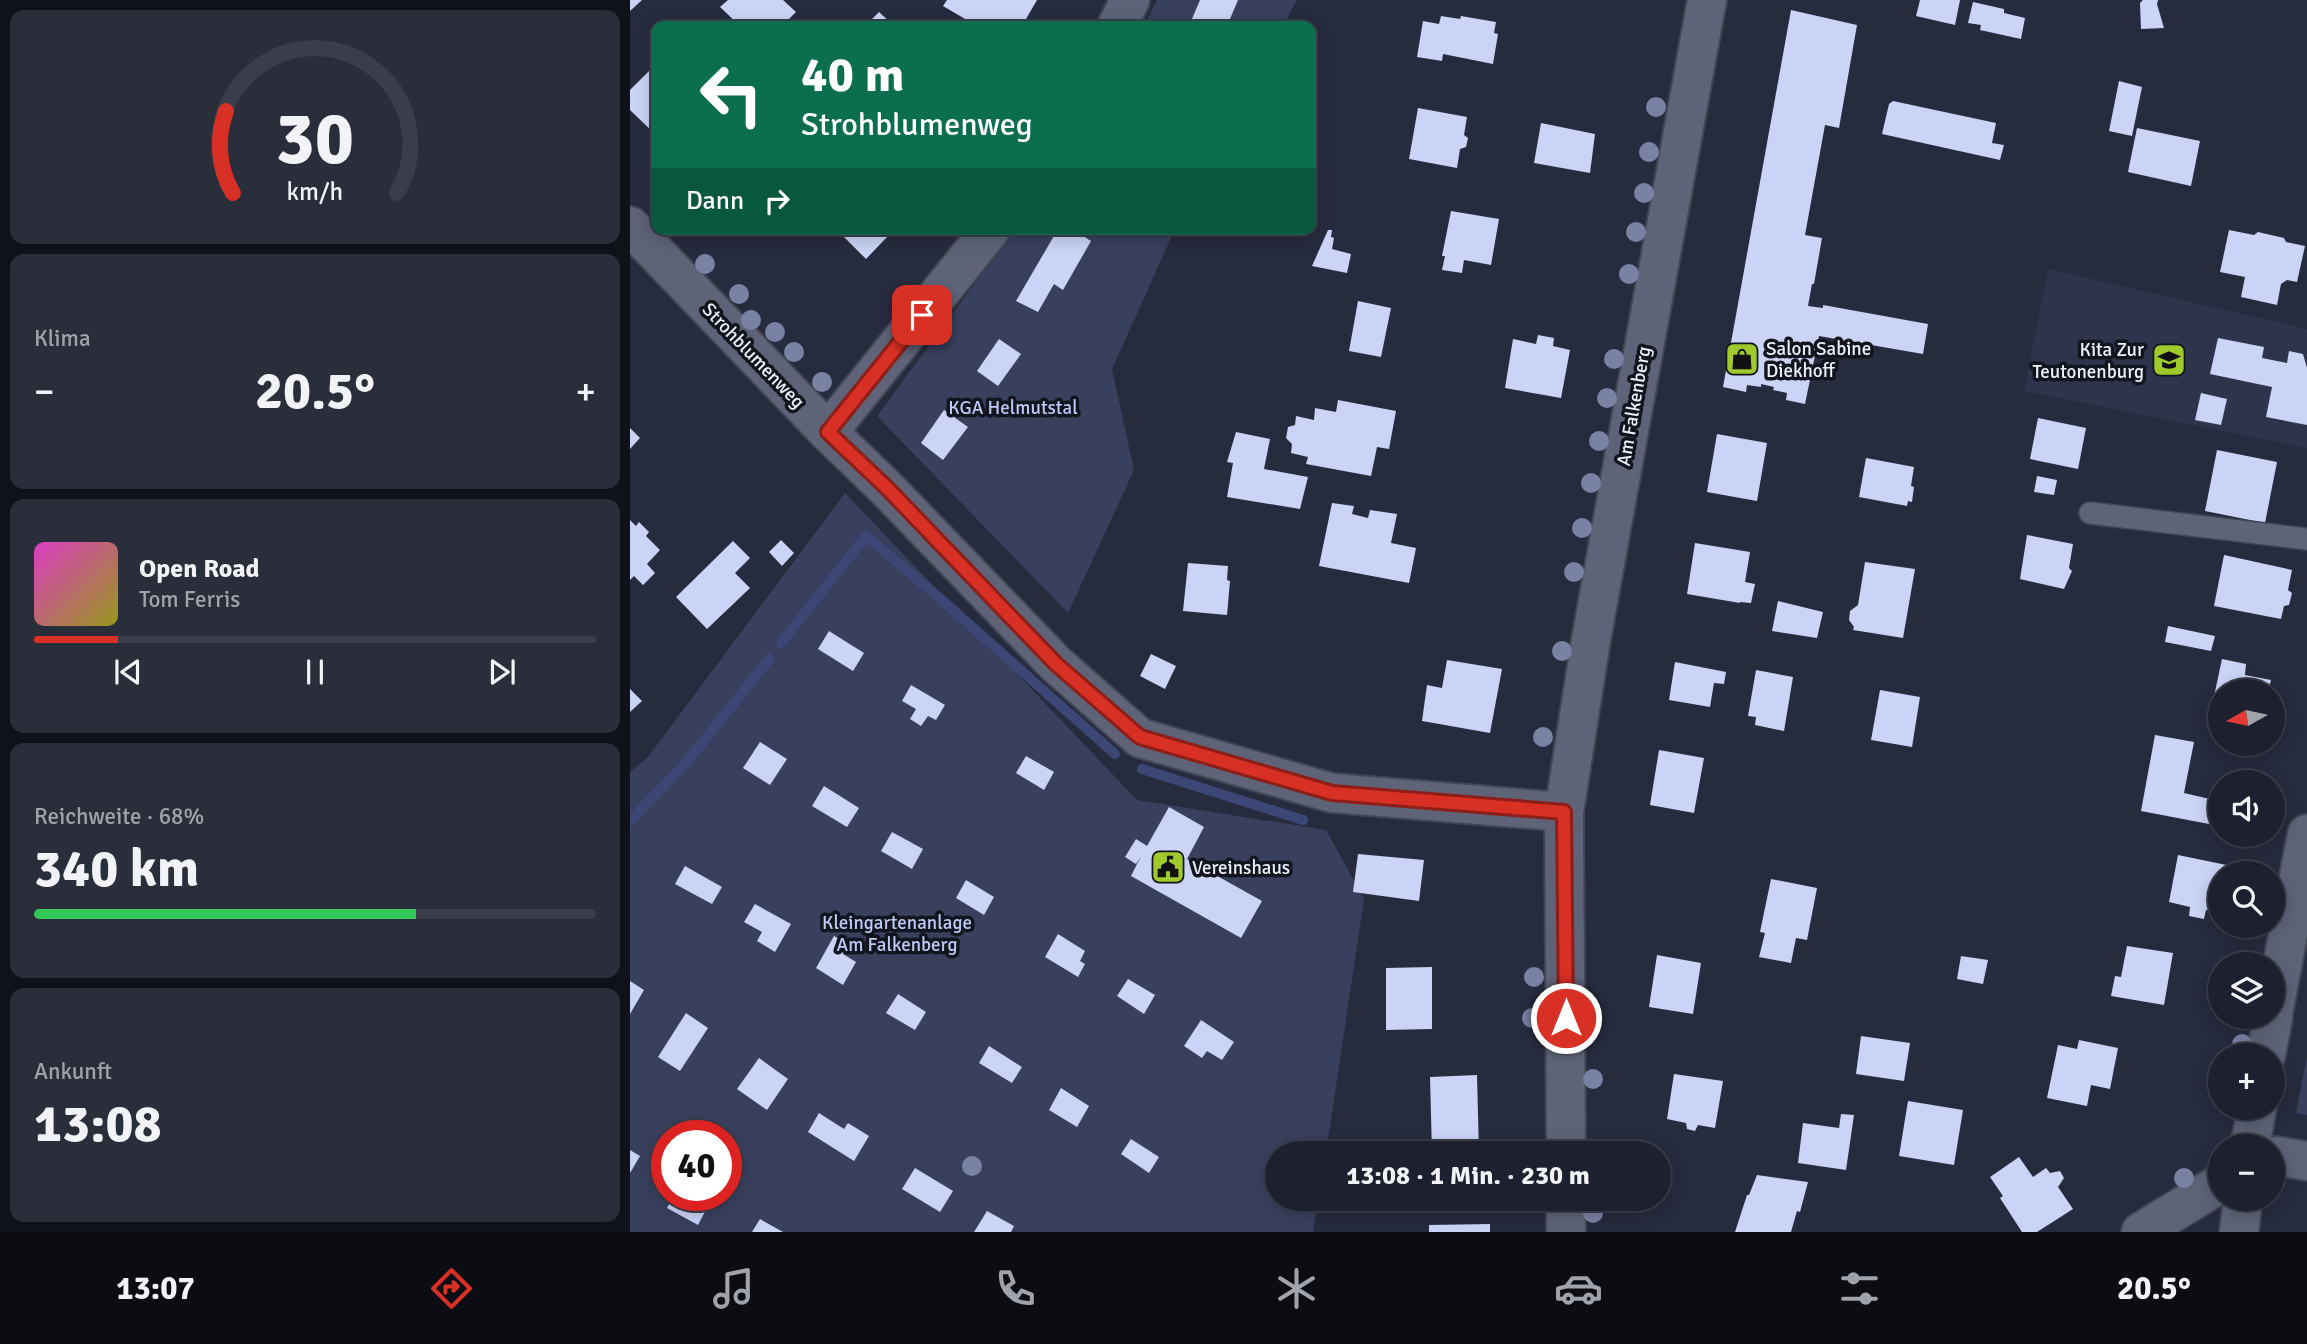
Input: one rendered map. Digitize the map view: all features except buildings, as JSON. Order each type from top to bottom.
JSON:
[{"type":"street","points":[[1120,21],[1130,0]]},
{"type":"street","name":"Am Falkenberg","points":[[1566,1141],[1564,812],[1591,640],[1707,0]]},
{"type":"street","name":"Strohblumenweg","points":[[630,226],[1056,664],[1140,737],[1332,793],[1564,812]]},
{"type":"street","points":[[828,432],[986,235]]},
{"type":"street","points":[[2285,970],[2299,918],[2307,834]]},
{"type":"street","points":[[2285,1157],[2307,1161]]},
{"type":"street","points":[[2141,1232],[2208,1191]]},
{"type":"street","points":[[1566,1211],[1566,1232]]},
{"type":"street","points":[[2239,1232],[2242,1211]]},
{"type":"lane","points":[[2090,513],[2307,539]]},
{"type":"shaded area","name":"Kita Zur Teutonenburg","points":[[2048,269],[2307,329],[2307,448],[2024,391]]},
{"type":"green space","points":[[1157,0],[1297,0],[1286,21],[1146,21]]},
{"type":"green space","name":"KGA Helmutstal","points":[[1011,235],[1172,235],[1112,369],[1134,470],[1068,613],[877,416]]},
{"type":"green space","name":"Kleingartenanlage Am Falkenberg","points":[[845,493],[1137,800],[1326,830],[1364,899],[1328,1141],[1265,1141],[1265,1211],[1316,1211],[1313,1232],[630,1232],[630,772],[648,757]]},
{"type":"green space","points":[[2307,1057],[2307,1115],[2296,1113]]},
{"type":"waterway","points":[[781,643],[866,536],[1115,754]]},
{"type":"waterway","points":[[630,821],[685,764],[770,658]]},
{"type":"waterway","points":[[1142,769],[1303,820]]},
{"type":"place","name":"Salon Sabine Diekhoff","points":[[1742,359]]},
{"type":"place","name":"Kita Zur Teutonenburg","points":[[2169,360]]},
{"type":"place","name":"Vereinshaus","points":[[1168,867]]},
{"type":"route","points":[[922,315],[828,432],[888,489],[1056,664],[1140,737],[1332,793],[1564,812],[1566,1018]]}]
